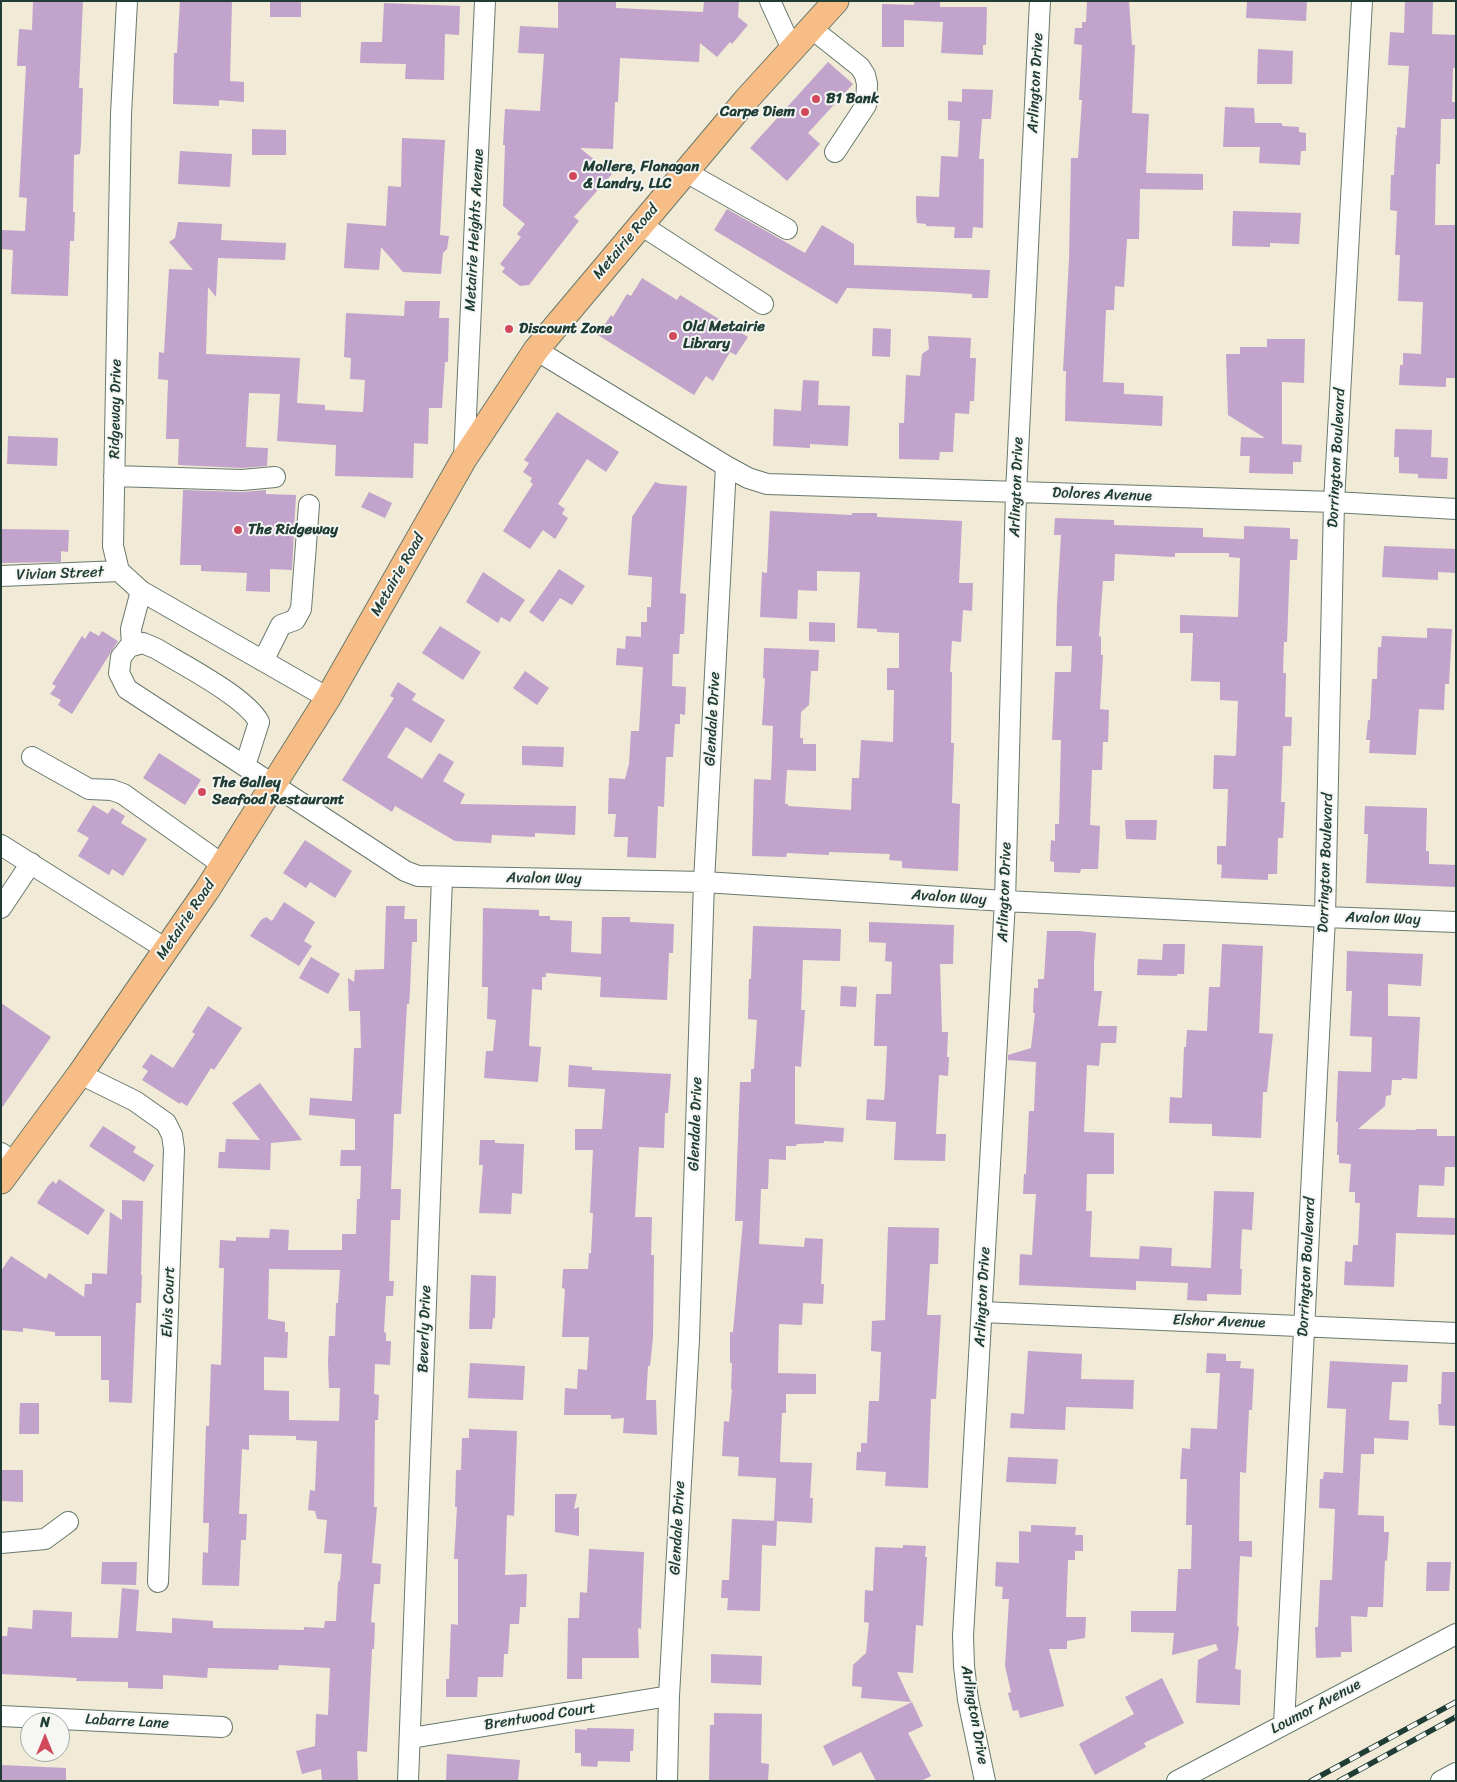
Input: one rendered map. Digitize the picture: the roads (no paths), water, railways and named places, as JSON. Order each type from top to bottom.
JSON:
[{"type":"main road","name":"Metairie Road","points":[[6,1165],[80,1074],[223,865],[328,698],[464,459],[536,350],[746,100],[836,1]]},
{"type":"street","name":"Ridgeway Drive","points":[[119,571],[113,546],[121,114],[127,1]]},
{"type":"street","name":"Metairie Heights Avenue","points":[[464,459],[485,1]]},
{"type":"street","points":[[770,1],[792,49]]},
{"type":"street","name":"Arlington Drive","points":[[985,1781],[968,1700],[963,1636],[1006,901],[1016,493],[1040,1]]},
{"type":"street","name":"Dorrington Boulevard","points":[[1284,1724],[1324,917],[1334,502],[1362,1]]},
{"type":"street","points":[[811,28],[860,67],[865,75],[867,84],[866,105],[835,152]]},
{"type":"street","points":[[686,172],[787,229]]},
{"type":"street","points":[[641,225],[763,304]]},
{"type":"street","points":[[536,350],[726,466]]},
{"type":"street","name":"Dolores Avenue","points":[[726,466],[748,478],[766,484],[1334,502],[1456,509]]},
{"type":"street","name":"Glendale Drive","points":[[666,1781],[689,1340],[704,882],[726,466]]},
{"type":"street","points":[[114,476],[242,480],[275,477]]},
{"type":"street","points":[[263,661],[281,625],[295,620],[301,609],[309,505]]},
{"type":"street","points":[[119,571],[141,591],[328,698]]},
{"type":"street","name":"Vivian Street","points":[[1,576],[119,571]]},
{"type":"street","points":[[141,591],[132,629],[132,646],[143,643],[157,650],[239,700],[255,714],[259,722],[245,766]]},
{"type":"street","name":"Avalon Way","points":[[132,646],[121,657],[119,673],[127,688],[405,871],[418,876],[704,882],[1006,901],[1456,922]]},
{"type":"street","points":[[32,757],[89,789],[112,790],[123,794],[223,865]]},
{"type":"street","points":[[1,846],[166,949]]},
{"type":"street","points":[[1,908],[31,863]]},
{"type":"street","name":"Beverly Drive","points":[[408,1781],[442,877]]},
{"type":"street","name":"Elvis Court","points":[[80,1074],[135,1101],[166,1123],[172,1135],[174,1149],[158,1582]]},
{"type":"street","name":"Elshor Avenue","points":[[982,1312],[1456,1333]]},
{"type":"street","points":[[1,1544],[45,1539],[68,1522]]},
{"type":"street","name":"Loumor Avenue","points":[[1177,1781],[1456,1634]]},
{"type":"street","name":"Brentwood Court","points":[[410,1738],[669,1696]]},
{"type":"street","name":"Labarre Lane","points":[[1,1716],[222,1726]]},
{"type":"street","points":[[1441,1781],[1456,1773]]},
{"type":"railway","points":[[1311,1781],[1456,1702]]},
{"type":"railway","points":[[1339,1781],[1456,1717]]},
{"type":"place","name":"B1 Bank","points":[[816,99]]},
{"type":"place","name":"Carpe Diem","points":[[805,112]]},
{"type":"place","name":"Mollere, Flanagan & Landry, LLC","points":[[573,176]]},
{"type":"place","name":"Discount Zone","points":[[509,329]]},
{"type":"place","name":"Old Metairie Library","points":[[673,336]]},
{"type":"place","name":"The Ridgeway","points":[[238,530]]},
{"type":"place","name":"The Galley Seafood Restaurant","points":[[202,792]]}]
